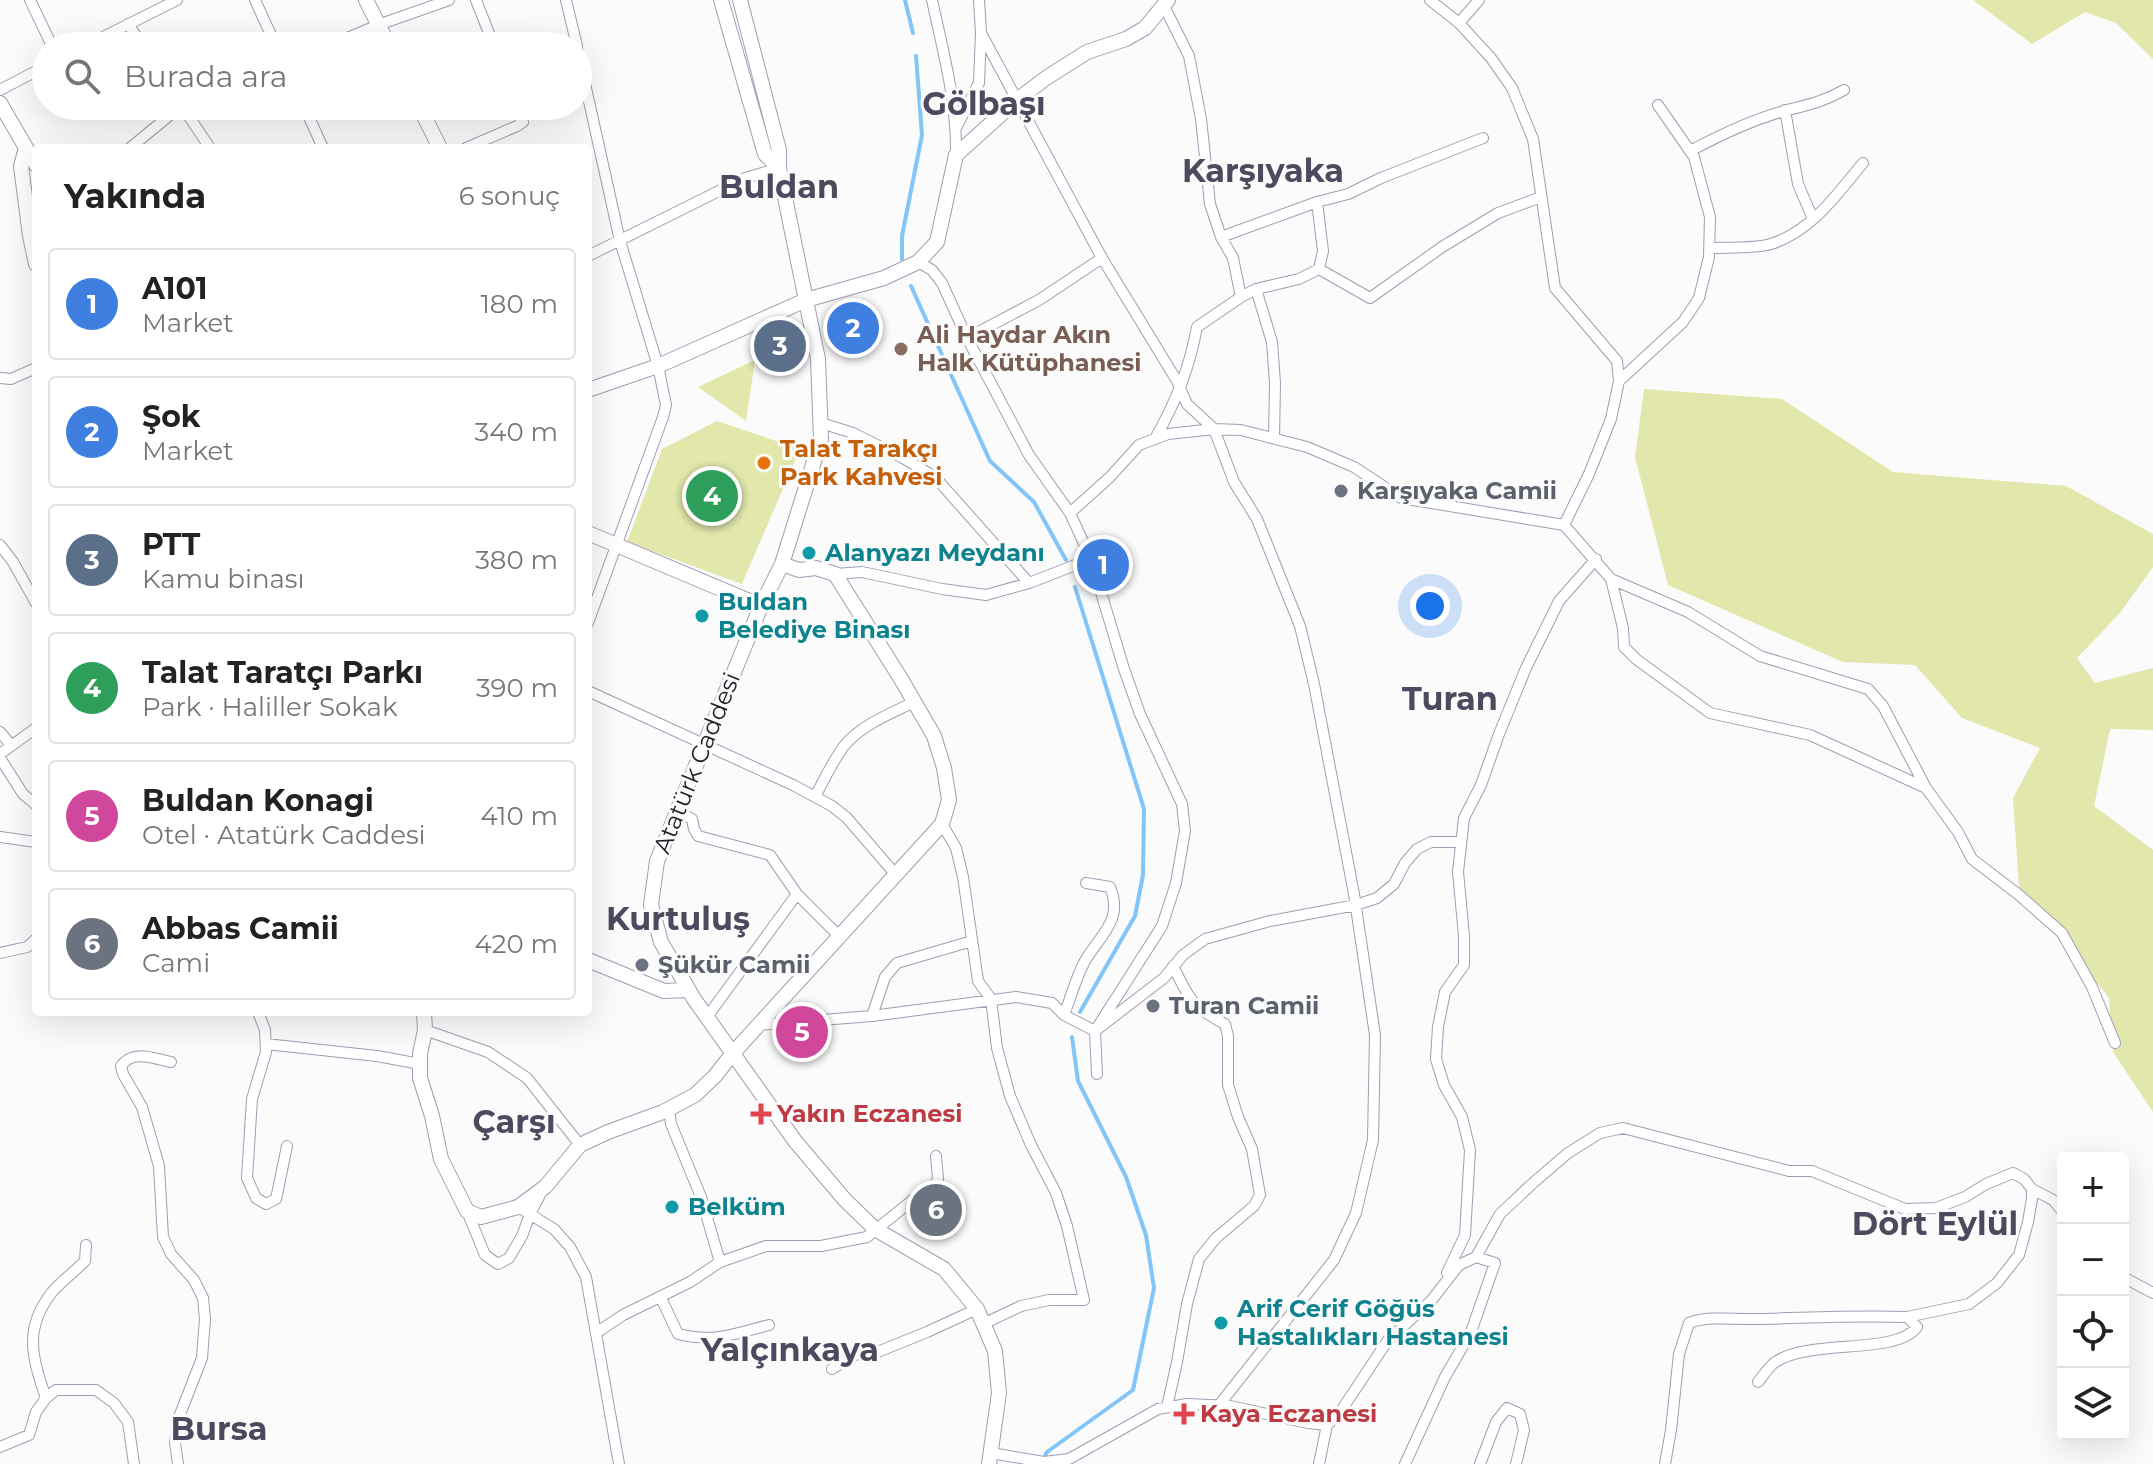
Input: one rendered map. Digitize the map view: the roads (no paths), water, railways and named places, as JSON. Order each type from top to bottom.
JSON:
[{"type":"street","points":[[30,0],[45,32]]},
{"type":"street","points":[[112,32],[177,0]]},
{"type":"street","points":[[255,0],[270,32]]},
{"type":"street","points":[[366,0],[382,32]]},
{"type":"street","points":[[361,32],[449,0]]},
{"type":"street","points":[[476,0],[489,32]]},
{"type":"street","points":[[566,0],[574,32]]},
{"type":"street","points":[[592,254],[745,178],[779,168],[765,154],[721,0]]},
{"type":"street","name":"Atatürk Caddesi","points":[[740,0],[779,150],[779,168],[818,359],[821,439],[782,564],[761,606],[657,861],[651,905],[661,942],[688,990],[795,1141],[845,1200],[875,1229],[944,1269],[977,1309],[995,1351],[999,1393],[988,1460]]},
{"type":"street","points":[[592,389],[658,366],[806,300],[884,278],[918,262],[937,242],[956,155],[956,128],[949,76],[932,0]]},
{"type":"street","points":[[956,128],[979,83],[979,0]]},
{"type":"street","points":[[1430,0],[1459,23],[1491,58],[1512,88],[1533,139],[1555,288],[1617,361],[1619,381],[1611,419],[1564,525]]},
{"type":"street","points":[[1459,23],[1479,0]]},
{"type":"street","points":[[956,155],[1046,78],[1087,52],[1126,39],[1145,28],[1165,2],[1189,56],[1201,119],[1210,204],[1221,237],[1233,258],[1241,297]]},
{"type":"street","points":[[128,24],[133,32]]},
{"type":"street","points":[[981,33],[1102,258],[1187,404],[1214,429],[1234,482],[1257,519],[1300,626],[1356,905],[1375,1035],[1373,1140],[1356,1213],[1334,1260],[1219,1405]]},
{"type":"street","points":[[0,90],[32,73]]},
{"type":"street","points":[[1690,151],[1721,134],[1785,110],[1826,100],[1844,90]]},
{"type":"street","points":[[0,103],[32,158]]},
{"type":"street","points":[[1619,381],[1683,322],[1699,298],[1710,248],[1710,217],[1694,157],[1658,105]]},
{"type":"street","points":[[1785,110],[1798,184],[1813,219]]},
{"type":"street","points":[[592,115],[620,241],[658,366],[666,405],[592,612]]},
{"type":"street","points":[[136,144],[169,120]]},
{"type":"street","points":[[191,120],[207,144]]},
{"type":"street","points":[[310,120],[321,144]]},
{"type":"street","points":[[426,120],[438,144]]},
{"type":"street","points":[[475,144],[517,126],[522,120]]},
{"type":"street","points":[[1221,237],[1348,194],[1483,138]]},
{"type":"street","points":[[26,148],[21,166],[32,245]]},
{"type":"street","points":[[1710,248],[1769,245],[1796,233],[1827,207],[1863,163]]},
{"type":"street","points":[[1319,269],[1370,298],[1442,247],[1498,213],[1541,197]]},
{"type":"street","points":[[1317,202],[1323,251],[1319,269]]},
{"type":"street","points":[[967,338],[1039,300],[1102,258]]},
{"type":"street","points":[[918,262],[932,270],[942,283],[967,338],[1029,455],[1070,513],[1091,559],[1140,714],[1182,804],[1185,831],[1176,883],[1162,926],[1095,1031],[1097,1074]]},
{"type":"street","points":[[1155,439],[1172,408],[1190,362],[1197,327],[1256,289],[1299,279],[1319,269]]},
{"type":"street","points":[[1256,289],[1272,342],[1274,438]]},
{"type":"street","points":[[0,378],[11,379],[32,370]]},
{"type":"street","points":[[821,423],[853,433],[935,477],[1029,583]]},
{"type":"street","points":[[1070,513],[1110,477],[1139,445],[1168,434],[1214,429],[1241,430],[1307,447],[1354,467],[1401,498],[1564,525],[1611,579],[1623,628],[1624,647],[1710,713],[1810,735],[1926,788]]},
{"type":"street","points":[[592,535],[761,606]]},
{"type":"street","points":[[0,545],[32,596]]},
{"type":"street","points":[[782,564],[799,570],[816,568],[835,574],[862,572],[986,595],[1029,583],[1091,559]]},
{"type":"street","points":[[1439,1290],[1465,1235],[1470,1150],[1462,1117],[1444,1085],[1436,1059],[1445,992],[1464,965],[1458,872],[1464,818],[1481,785],[1526,668],[1559,601],[1596,559]]},
{"type":"street","points":[[580,1145],[527,1078],[488,1052],[423,1018],[420,1078],[441,1159],[485,1255],[498,1264],[509,1258],[522,1236],[524,1210],[580,1145],[669,1109],[695,1095],[715,1076],[730,1049],[759,1025],[942,824],[949,800],[944,768],[934,736],[835,574]]},
{"type":"street","points":[[1611,579],[1688,612],[1760,656],[1868,689],[1883,706],[1926,788],[1958,832],[1972,859],[2062,933],[2092,987],[2115,1043]]},
{"type":"street","points":[[592,693],[832,806],[847,818],[896,875]]},
{"type":"street","points":[[815,797],[846,744],[867,726],[914,702]]},
{"type":"street","points":[[32,731],[0,756],[23,794],[32,802]]},
{"type":"street","points":[[0,732],[11,745]]},
{"type":"street","points":[[677,811],[692,819],[698,836],[770,855],[797,894],[840,937]]},
{"type":"street","points":[[942,824],[956,848],[978,981],[991,999],[997,1048],[1010,1096],[1056,1193],[1084,1300],[1049,1300],[1021,1306],[983,1324]]},
{"type":"street","points":[[0,837],[32,841]]},
{"type":"street","points":[[1095,1031],[1164,978],[1183,955],[1205,939],[1270,921],[1356,905],[1377,898],[1394,884],[1417,849],[1431,842],[1460,842]]},
{"type":"street","points":[[1064,1015],[1085,961],[1109,927],[1116,901],[1110,887],[1086,883]]},
{"type":"street","points":[[707,1017],[797,894]]},
{"type":"street","points":[[872,1016],[885,977],[897,963],[972,941]]},
{"type":"street","points":[[0,953],[27,947],[32,943]]},
{"type":"street","points":[[592,962],[664,991],[688,990]]},
{"type":"street","points":[[1167,1407],[1199,1259],[1216,1238],[1254,1206],[1260,1195],[1252,1149],[1228,1085],[1228,1036],[1225,1024],[1203,1012],[1190,1000],[1173,966]]},
{"type":"street","points":[[759,1025],[872,1016],[1016,997],[1052,1003],[1064,1015],[1095,1031]]},
{"type":"street","points":[[260,1016],[265,1030],[266,1052],[252,1099],[247,1178],[256,1198],[266,1204],[276,1199],[287,1146]]},
{"type":"street","points":[[266,1044],[420,1064]]},
{"type":"street","points":[[171,1062],[136,1056],[126,1059],[121,1066],[142,1107],[159,1166],[163,1237],[171,1254],[194,1280],[203,1298],[202,1358],[179,1417],[175,1443],[178,1464]]},
{"type":"street","points":[[669,1109],[671,1124],[701,1197],[720,1262]]},
{"type":"street","points":[[1319,1464],[1327,1425],[1339,1414],[1388,1340],[1431,1301],[1459,1265],[1476,1257],[1500,1214],[1568,1153],[1600,1133],[1623,1128],[1703,1147],[1749,1162],[1789,1171],[1812,1171],[1905,1209],[1936,1208],[2013,1173],[2057,1205]]},
{"type":"street","points":[[596,1333],[623,1315],[690,1282],[720,1262],[766,1246],[821,1246],[867,1237],[934,1186],[938,1179],[936,1156]]},
{"type":"street","points":[[1665,1464],[1679,1354],[1689,1323],[1703,1318],[1907,1317],[1969,1304],[1997,1283],[2019,1255],[2028,1222],[2032,1189]]},
{"type":"street","points":[[467,1211],[481,1217],[524,1210],[554,1229],[570,1247],[586,1277],[619,1464]]},
{"type":"street","points":[[46,1398],[31,1339],[43,1306],[55,1289],[85,1261],[86,1245]]},
{"type":"street","points":[[1405,1464],[1445,1377],[1471,1332],[1481,1304],[1495,1263],[1476,1257]]},
{"type":"street","points":[[2129,1280],[2153,1293]]},
{"type":"street","points":[[661,1298],[678,1334],[700,1339],[721,1338],[769,1325]]},
{"type":"street","points":[[832,1369],[853,1355],[880,1351],[977,1309]]},
{"type":"street","points":[[1758,1382],[1775,1362],[1803,1352],[1893,1341],[1911,1335],[1917,1327],[1907,1317]]},
{"type":"street","points":[[0,1447],[29,1435],[36,1412],[56,1390],[96,1390],[114,1403],[128,1422],[134,1464]]},
{"type":"street","points":[[988,1460],[1044,1462],[1069,1459],[1158,1409],[1187,1404],[1230,1406],[1327,1425]]},
{"type":"street","points":[[1480,1464],[1496,1422],[1507,1408],[1520,1414],[1524,1430],[1516,1464]]},
{"type":"waterway","points":[[905,0],[913,33]]},
{"type":"waterway","points":[[902,259],[902,236],[922,135],[916,56]]},
{"type":"waterway","points":[[911,286],[990,461],[1034,502],[1066,560]]},
{"type":"waterway","points":[[1075,587],[1144,809],[1143,875],[1135,916],[1080,1012]]},
{"type":"waterway","points":[[1044,1458],[1047,1452],[1133,1390],[1154,1288],[1146,1235],[1126,1177],[1078,1081],[1072,1037]]},
{"type":"place","name":"Şok","points":[[853,328]]},
{"type":"place","name":"PTT","points":[[780,346]]},
{"type":"place","name":"Ali Haydar Akın Halk Kütüphanesi","points":[[901,349]]},
{"type":"place","name":"Talat Tarakçı Park Kahvesi","points":[[764,463]]},
{"type":"place","name":"Karşıyaka Camii","points":[[1341,491]]},
{"type":"place","name":"Talat Taratçı Parkı","points":[[712,496]]},
{"type":"place","name":"Alanyazı Meydanı","points":[[809,553]]},
{"type":"place","name":"A101","points":[[1103,565]]},
{"type":"place","name":"Buldan Belediye Binası","points":[[702,616]]},
{"type":"place","name":"Şükür Camii","points":[[642,965]]},
{"type":"place","name":"Turan Camii","points":[[1153,1006]]},
{"type":"place","name":"Buldan Konagi","points":[[802,1032]]},
{"type":"place","name":"Yakın Eczanesi","points":[[761,1114]]},
{"type":"place","name":"Belküm","points":[[672,1207]]},
{"type":"place","name":"Abbas Camii","points":[[936,1210]]},
{"type":"place","name":"Arif Cerif Göğüs Hastalıkları Hastanesi","points":[[1221,1323]]},
{"type":"place","name":"Kaya Eczanesi","points":[[1184,1414]]},
{"type":"district","name":"Gölbaşı","points":[[984,104]]},
{"type":"district","name":"Karşıyaka","points":[[1263,171]]},
{"type":"district","name":"Buldan","points":[[779,187]]},
{"type":"district","name":"Turan","points":[[1450,699]]},
{"type":"district","name":"Kurtuluş","points":[[678,919]]},
{"type":"district","name":"Çarşı","points":[[514,1122]]},
{"type":"district","name":"Dört Eylül","points":[[1935,1224]]},
{"type":"district","name":"Yalçınkaya","points":[[790,1350]]},
{"type":"district","name":"Bursa","points":[[219,1429]]}]
